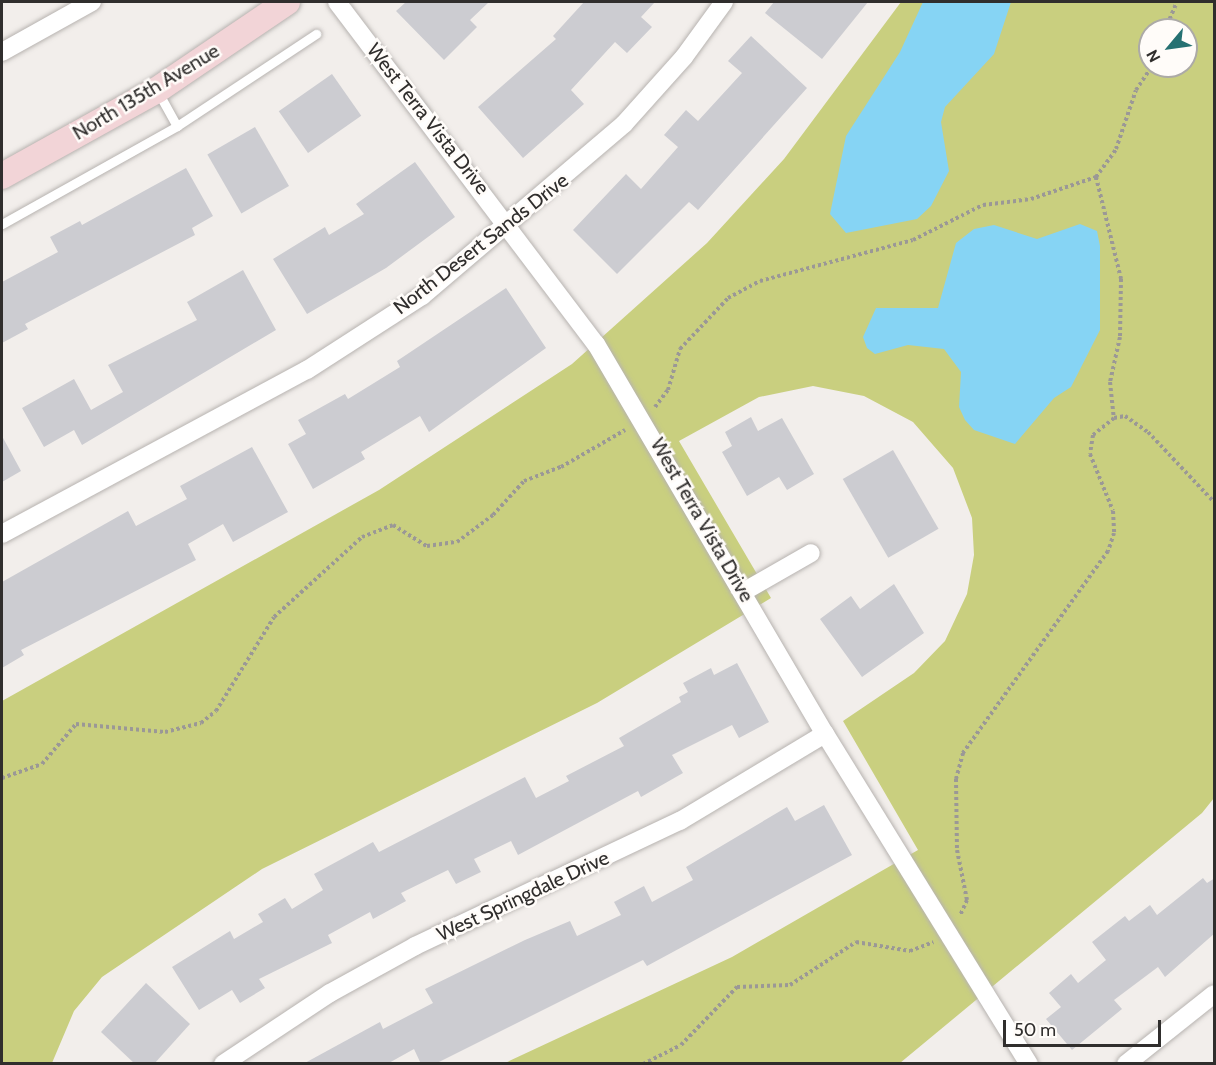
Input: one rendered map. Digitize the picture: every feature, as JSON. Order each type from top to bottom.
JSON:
[{"type":"street","points":[[2,51],[92,2]]},
{"type":"street","name":"North 135th Avenue","points":[[2,176],[156,90],[286,2]]},
{"type":"street","name":"West Terra Vista Drive","points":[[337,2],[510,224],[644,417],[825,734],[1029,1064]]},
{"type":"street","name":"North Desert Sands Drive","points":[[2,534],[307,370],[422,296],[510,224],[624,124],[684,57],[724,2]]},
{"type":"street","points":[[743,592],[811,553]]},
{"type":"street","name":"West Springdale Drive","points":[[223,1064],[349,982],[680,821],[825,734]]},
{"type":"street","points":[[1126,1064],[1215,994]]},
{"type":"lane","points":[[2,224],[177,126],[316,34]]},
{"type":"lane","points":[[156,90],[177,126]]},
{"type":"path","points":[[1170,18],[1177,2]]},
{"type":"path","points":[[2,778],[42,764],[76,724],[104,722],[165,732],[201,723],[216,711],[274,617],[362,537],[393,525],[427,546],[457,542],[493,515],[524,481],[595,450],[644,417],[668,390],[680,349],[728,298],[760,281],[913,240],[983,205],[1031,199],[1096,177],[1116,149],[1136,90],[1144,78]]},
{"type":"path","points":[[1096,177],[1121,279],[1120,337],[1110,382],[1114,418]]},
{"type":"path","points":[[643,1064],[681,1045],[702,1018],[737,987],[790,985],[856,942],[910,951],[925,948],[946,931],[967,900],[957,850],[956,779],[963,753],[1108,551],[1113,511],[1090,454],[1093,435],[1114,418],[1125,416],[1148,432],[1215,502]]},
{"type":"green space","points":[[901,2],[1214,2],[1214,798],[1202,813],[900,1063],[505,1063],[732,957],[918,850],[843,721],[914,673],[945,641],[967,594],[974,555],[972,518],[953,468],[913,422],[864,396],[813,386],[759,397],[679,441],[771,598],[597,703],[262,869],[102,977],[74,1011],[52,1063],[2,1063],[2,701],[379,490],[572,364],[707,243],[784,159]]},
{"type":"water","points":[[923,2],[1011,2],[994,54],[945,107],[941,122],[949,171],[931,206],[917,219],[846,233],[830,214],[846,136],[900,52]]},
{"type":"water","points":[[1080,224],[1097,231],[1100,246],[1100,330],[1071,387],[1054,398],[1015,444],[974,430],[965,420],[959,407],[961,372],[944,349],[908,345],[875,354],[867,348],[863,337],[876,308],[938,308],[956,243],[974,229],[994,225],[1037,239]]},
{"type":"building","points":[[406,2],[489,2],[470,20],[477,27],[444,60],[396,11]]},
{"type":"building","points":[[584,2],[655,2],[641,17],[652,27],[627,53],[615,42],[571,90],[584,104],[523,158],[478,107],[556,39],[553,36]]},
{"type":"building","points":[[774,2],[868,2],[822,59],[765,13]]},
{"type":"building","points":[[751,36],[807,88],[698,210],[689,202],[617,274],[573,230],[626,174],[641,189],[678,147],[664,135],[686,110],[698,121],[742,73],[728,61]]},
{"type":"building","points":[[332,74],[361,116],[308,153],[279,111]]},
{"type":"building","points":[[255,127],[289,186],[241,213],[207,154]]},
{"type":"building","points":[[415,162],[455,217],[386,268],[307,314],[273,259],[325,227],[329,235],[364,214],[356,204]]},
{"type":"building","points":[[186,168],[213,216],[192,228],[195,235],[25,324],[28,329],[2,343],[2,282],[58,252],[50,237],[80,221],[82,225]]},
{"type":"building","points":[[243,270],[276,330],[82,445],[74,430],[44,447],[22,408],[74,379],[91,410],[123,392],[108,365],[197,320],[187,302]]},
{"type":"building","points":[[506,288],[546,348],[429,432],[420,416],[361,452],[365,459],[313,489],[288,444],[306,434],[298,420],[345,394],[348,399],[400,367],[397,361]]},
{"type":"building","points":[[751,417],[758,431],[782,418],[814,474],[787,490],[779,477],[747,496],[722,452],[732,446],[725,432]]},
{"type":"building","points":[[2,436],[21,471],[2,482]]},
{"type":"building","points":[[252,447],[288,512],[233,542],[223,524],[188,544],[196,560],[21,650],[24,655],[2,668],[2,582],[128,511],[136,526],[187,499],[180,486]]},
{"type":"building","points":[[893,450],[938,529],[888,558],[843,479]]},
{"type":"building","points":[[894,584],[924,633],[862,677],[820,619],[851,596],[860,609]]},
{"type":"building","points":[[737,663],[769,722],[739,738],[732,725],[672,755],[683,773],[641,797],[638,791],[518,855],[511,841],[474,859],[481,872],[456,884],[448,870],[401,893],[406,901],[373,919],[370,912],[328,935],[332,943],[259,979],[265,988],[240,1003],[232,990],[199,1010],[172,967],[230,931],[234,939],[263,922],[258,914],[285,898],[292,909],[323,890],[314,874],[373,842],[379,852],[525,777],[536,798],[569,781],[566,776],[624,746],[619,738],[681,702],[679,697],[688,692],[683,683],[711,668],[714,675]]},
{"type":"building","points":[[824,805],[852,855],[647,966],[643,960],[435,1064],[421,1064],[414,1049],[387,1064],[303,1064],[380,1022],[383,1029],[433,1003],[425,989],[525,940],[570,921],[577,936],[621,915],[614,902],[644,886],[652,902],[693,880],[686,867],[787,807],[795,821]]},
{"type":"building","points":[[1203,878],[1207,883],[1215,878],[1215,933],[1165,977],[1158,967],[1114,1000],[1122,1009],[1072,1050],[1046,1019],[1061,1007],[1049,993],[1071,974],[1078,983],[1106,960],[1092,942],[1125,916],[1129,921],[1150,905],[1157,915]]},
{"type":"building","points":[[146,983],[190,1024],[154,1064],[135,1064],[101,1032]]}]
